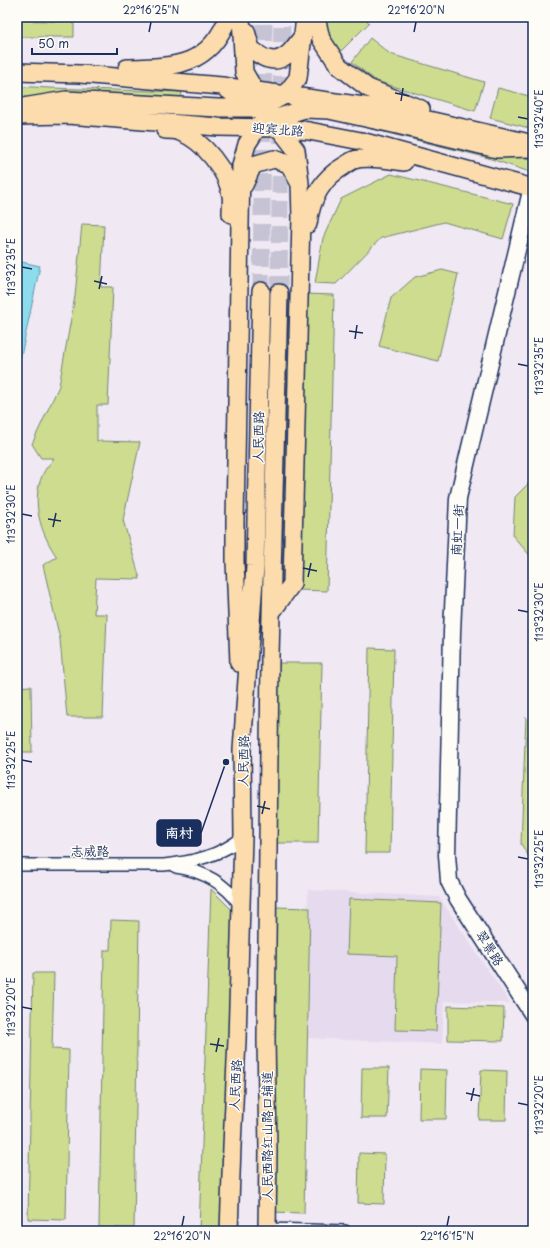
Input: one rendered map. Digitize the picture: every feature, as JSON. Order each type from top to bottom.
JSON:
[{"type":"main road","points":[[17,71],[163,68],[187,62],[207,50],[223,31],[228,17]]},
{"type":"main road","points":[[242,17],[251,49],[268,59],[279,60],[292,52],[303,35]]},
{"type":"main road","points":[[242,17],[244,72],[266,99],[273,122],[296,150],[300,184],[301,218],[292,584],[271,613]]},
{"type":"main road","points":[[17,108],[66,100],[210,108],[266,99],[298,78],[305,17]]},
{"type":"main road","points":[[316,17],[321,39],[339,66],[368,88],[420,109],[449,124]]},
{"type":"main road","points":[[17,71],[80,74],[222,86],[266,99],[371,107],[533,144]]},
{"type":"main road","name":"迎宾北路","points":[[17,116],[68,115],[218,127],[273,122],[305,109],[329,110],[497,149],[533,148]]},
{"type":"main road","points":[[68,115],[180,132],[203,147],[222,172],[231,195],[231,294],[238,375]]},
{"type":"main road","points":[[242,750],[235,561],[241,165],[247,144],[273,122]]},
{"type":"main road","name":"迎宾北路","points":[[273,122],[309,131],[361,140],[533,188]]},
{"type":"main road","points":[[299,296],[310,209],[319,189],[334,172],[355,160],[379,158],[470,170]]},
{"type":"main road","points":[[241,190],[253,165],[274,159],[289,164],[300,184]]},
{"type":"main road","name":"南虹一街","points":[[449,881],[447,840],[458,498],[533,188]]},
{"type":"main road","name":"人民西路","points":[[229,1231],[237,1040],[242,837],[242,750],[255,566],[261,291]]},
{"type":"main road","name":"人民西路","points":[[266,1040],[271,613],[279,293]]},
{"type":"main road","name":"翠景路","points":[[449,881],[458,899],[533,1015]]},
{"type":"main road","name":"人民西路红山路口辅道","points":[[266,1040],[268,1149],[267,1230]]},
{"type":"street","name":"志威路","points":[[17,865],[164,865],[184,863],[205,858],[224,850],[242,837]]},
{"type":"street","name":"志威路","points":[[164,865],[197,871],[203,874],[219,883],[234,895],[240,905]]},
{"type":"street","points":[[267,1230],[345,1231]]},
{"type":"shaded area","points":[[308,890],[439,897],[510,1003],[444,1001],[442,1044],[305,1038]]},
{"type":"green space","points":[[321,17],[365,17],[369,23],[338,54]]},
{"type":"green space","points":[[17,20],[74,22],[74,37],[17,37]]},
{"type":"green space","points":[[370,38],[390,54],[484,82],[475,111],[376,81],[352,62]]},
{"type":"green space","points":[[17,86],[182,92],[181,98],[59,94],[17,98]]},
{"type":"green space","points":[[498,88],[533,97],[533,129],[490,118]]},
{"type":"green space","points":[[374,126],[484,152],[533,159],[533,173],[485,157],[371,129]]},
{"type":"green space","points":[[391,174],[513,204],[503,239],[444,222],[381,238],[336,284],[315,283],[323,238],[341,199]]},
{"type":"green space","points":[[82,224],[104,225],[101,287],[113,287],[108,405],[97,405],[97,441],[140,442],[123,520],[140,579],[96,578],[94,614],[107,614],[103,717],[67,717],[60,639],[43,565],[57,557],[46,537],[37,504],[40,481],[45,470],[54,458],[41,458],[32,444],[59,386],[75,296]]},
{"type":"green space","points":[[442,270],[458,274],[438,361],[379,346],[391,298],[415,277]]},
{"type":"green space","points":[[304,294],[334,295],[327,591],[297,590]]},
{"type":"green space","points":[[533,479],[533,559],[513,536],[515,497]]},
{"type":"green space","points":[[369,648],[394,649],[390,853],[365,853]]},
{"type":"green space","points":[[278,663],[322,663],[318,843],[275,843]]},
{"type":"green space","points":[[31,686],[32,752],[17,752],[17,687]]},
{"type":"green space","points":[[526,717],[533,727],[533,863],[521,844]]},
{"type":"green space","points":[[211,889],[235,913],[226,1231],[199,1231]]},
{"type":"green space","points":[[349,899],[441,903],[436,1031],[395,1030],[397,956],[347,954]]},
{"type":"green space","points":[[275,907],[310,908],[304,1213],[269,1212]]},
{"type":"green space","points":[[111,920],[139,921],[134,1228],[99,1227],[104,950],[110,950]]},
{"type":"green space","points":[[33,973],[54,973],[52,1049],[69,1050],[66,1220],[28,1219]]},
{"type":"green space","points":[[448,1006],[504,1008],[503,1041],[448,1040]]},
{"type":"green space","points":[[362,1068],[389,1068],[387,1118],[361,1118]]},
{"type":"green space","points":[[420,1069],[447,1070],[446,1119],[419,1119]]},
{"type":"green space","points":[[481,1070],[507,1071],[506,1120],[479,1120]]},
{"type":"green space","points":[[359,1153],[385,1154],[384,1204],[358,1203]]},
{"type":"water","points":[[17,261],[40,266],[21,356],[17,355]]},
{"type":"tunnel","points":[[261,291],[264,17]]},
{"type":"tunnel","points":[[279,293],[282,17]]},
{"type":"place","name":"南村","points":[[226,762]]}]
